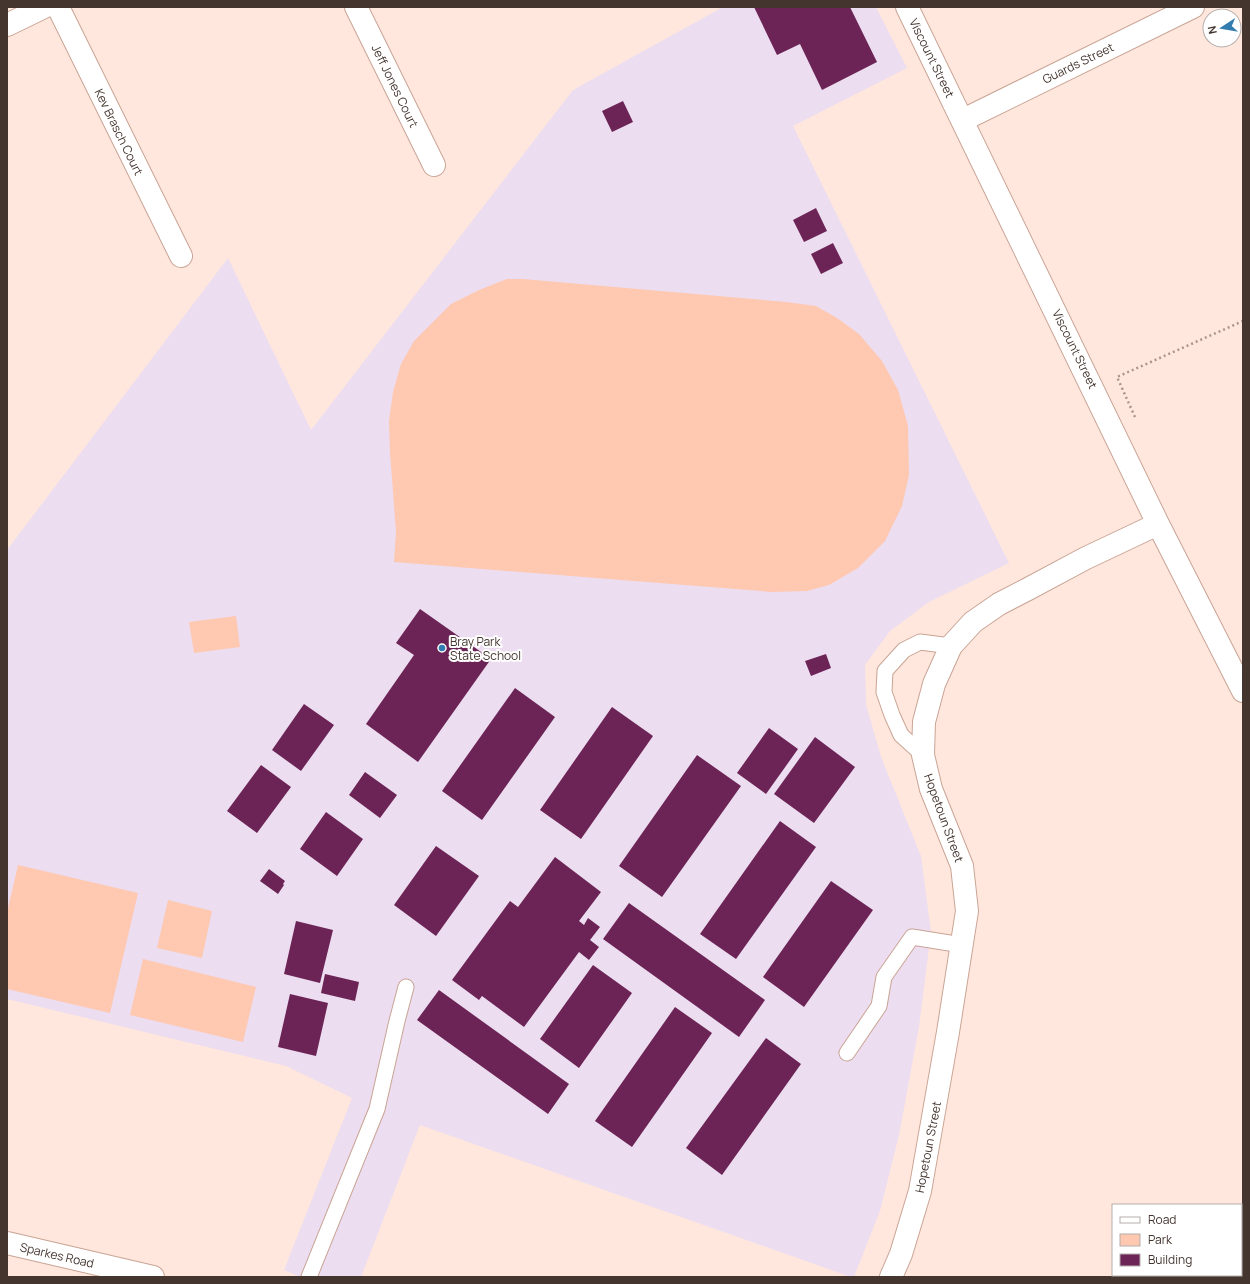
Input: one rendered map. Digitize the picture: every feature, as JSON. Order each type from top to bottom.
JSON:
[{"type":"street","points":[[7,25],[44,7]]},
{"type":"street","name":"Kev Brasch Court","points":[[58,7],[181,256]]},
{"type":"street","name":"Jeff Jones Court","points":[[356,7],[434,165]]},
{"type":"street","name":"Viscount Street","points":[[907,7],[1158,524],[1243,691]]},
{"type":"street","name":"Guards Street","points":[[963,120],[1193,7]]},
{"type":"street","name":"Hopetoun Street","points":[[891,1277],[901,1254],[920,1191],[948,1032],[967,911],[962,866],[931,789],[923,755],[924,722],[934,684],[951,646],[973,622],[999,604],[1086,558],[1158,524]]},
{"type":"street","name":"Sparkes Road","points":[[7,1243],[153,1277]]},
{"type":"lane","points":[[923,755],[901,735],[884,692],[885,671],[904,650],[920,642],[951,646]]},
{"type":"lane","points":[[847,1052],[879,1006],[884,977],[912,938],[962,945]]},
{"type":"lane","points":[[309,1277],[377,1109],[406,987]]},
{"type":"path","points":[[1115,433],[1137,422],[1117,376],[1243,321]]},
{"type":"shaded area","name":"Bray Park State School","points":[[723,7],[876,7],[907,68],[793,126],[1009,563],[929,602],[890,631],[865,665],[866,704],[881,757],[921,856],[931,932],[919,1027],[899,1135],[880,1211],[854,1277],[851,1277],[420,1125],[361,1277],[300,1277],[284,1270],[352,1098],[286,1066],[7,999],[7,550],[228,258],[311,430],[573,90]]},
{"type":"green space","points":[[507,279],[523,279],[786,302],[816,306],[837,318],[859,334],[882,361],[898,390],[908,426],[909,475],[902,506],[885,541],[858,568],[829,585],[807,591],[772,592],[394,562],[396,532],[389,421],[393,392],[401,364],[414,341],[451,304],[479,290]]},
{"type":"green space","points":[[236,616],[240,647],[194,653],[189,622]]},
{"type":"green space","points":[[18,865],[138,893],[110,1013],[7,989],[7,913]]},
{"type":"green space","points":[[168,900],[212,911],[202,958],[157,948]]},
{"type":"green space","points":[[143,959],[256,987],[243,1042],[130,1015]]},
{"type":"building","points":[[754,7],[850,7],[877,62],[822,90],[800,44],[777,55]]},
{"type":"building","points":[[623,101],[633,122],[612,132],[602,111]]},
{"type":"building","points":[[816,208],[827,231],[804,242],[793,220]]},
{"type":"building","points":[[833,243],[843,263],[821,274],[811,254]]},
{"type":"building","points":[[420,609],[491,659],[418,762],[366,724],[414,655],[396,643]]},
{"type":"building","points":[[826,654],[831,668],[811,676],[805,661]]},
{"type":"building","points":[[515,688],[555,717],[482,820],[442,791]]},
{"type":"building","points":[[304,704],[334,725],[301,771],[272,750]]},
{"type":"building","points":[[612,707],[653,736],[581,839],[540,810]]},
{"type":"building","points":[[769,728],[798,749],[766,794],[737,773]]},
{"type":"building","points":[[815,737],[855,767],[814,823],[774,794]]},
{"type":"building","points":[[697,755],[741,786],[662,897],[619,866]]},
{"type":"building","points":[[261,765],[291,787],[257,833],[227,811]]},
{"type":"building","points":[[365,772],[397,795],[380,818],[349,795]]},
{"type":"building","points":[[326,812],[363,839],[337,876],[300,849]]},
{"type":"building","points":[[780,821],[816,847],[736,959],[700,934]]},
{"type":"building","points":[[436,846],[479,876],[436,936],[394,905]]},
{"type":"building","points":[[555,857],[601,892],[579,921],[584,925],[588,918],[600,927],[590,940],[599,947],[589,960],[579,952],[524,1027],[482,996],[479,1000],[452,980],[510,901],[518,907]]},
{"type":"building","points":[[269,869],[285,881],[278,894],[260,881]]},
{"type":"building","points":[[831,881],[873,910],[804,1007],[763,977]]},
{"type":"building","points":[[629,903],[765,1000],[739,1037],[603,939]]},
{"type":"building","points":[[296,921],[333,930],[320,983],[284,974]]},
{"type":"building","points":[[593,965],[632,993],[579,1068],[540,1039]]},
{"type":"building","points":[[325,974],[359,982],[355,1001],[321,993]]},
{"type":"building","points":[[439,990],[569,1084],[548,1114],[417,1020]]},
{"type":"building","points":[[290,994],[328,1003],[316,1056],[278,1047]]},
{"type":"building","points":[[675,1007],[712,1033],[632,1147],[595,1121]]},
{"type":"building","points":[[766,1038],[801,1064],[722,1175],[686,1148]]},
{"type":"place","name":"Bray Park State School","points":[[442,648]]}]
